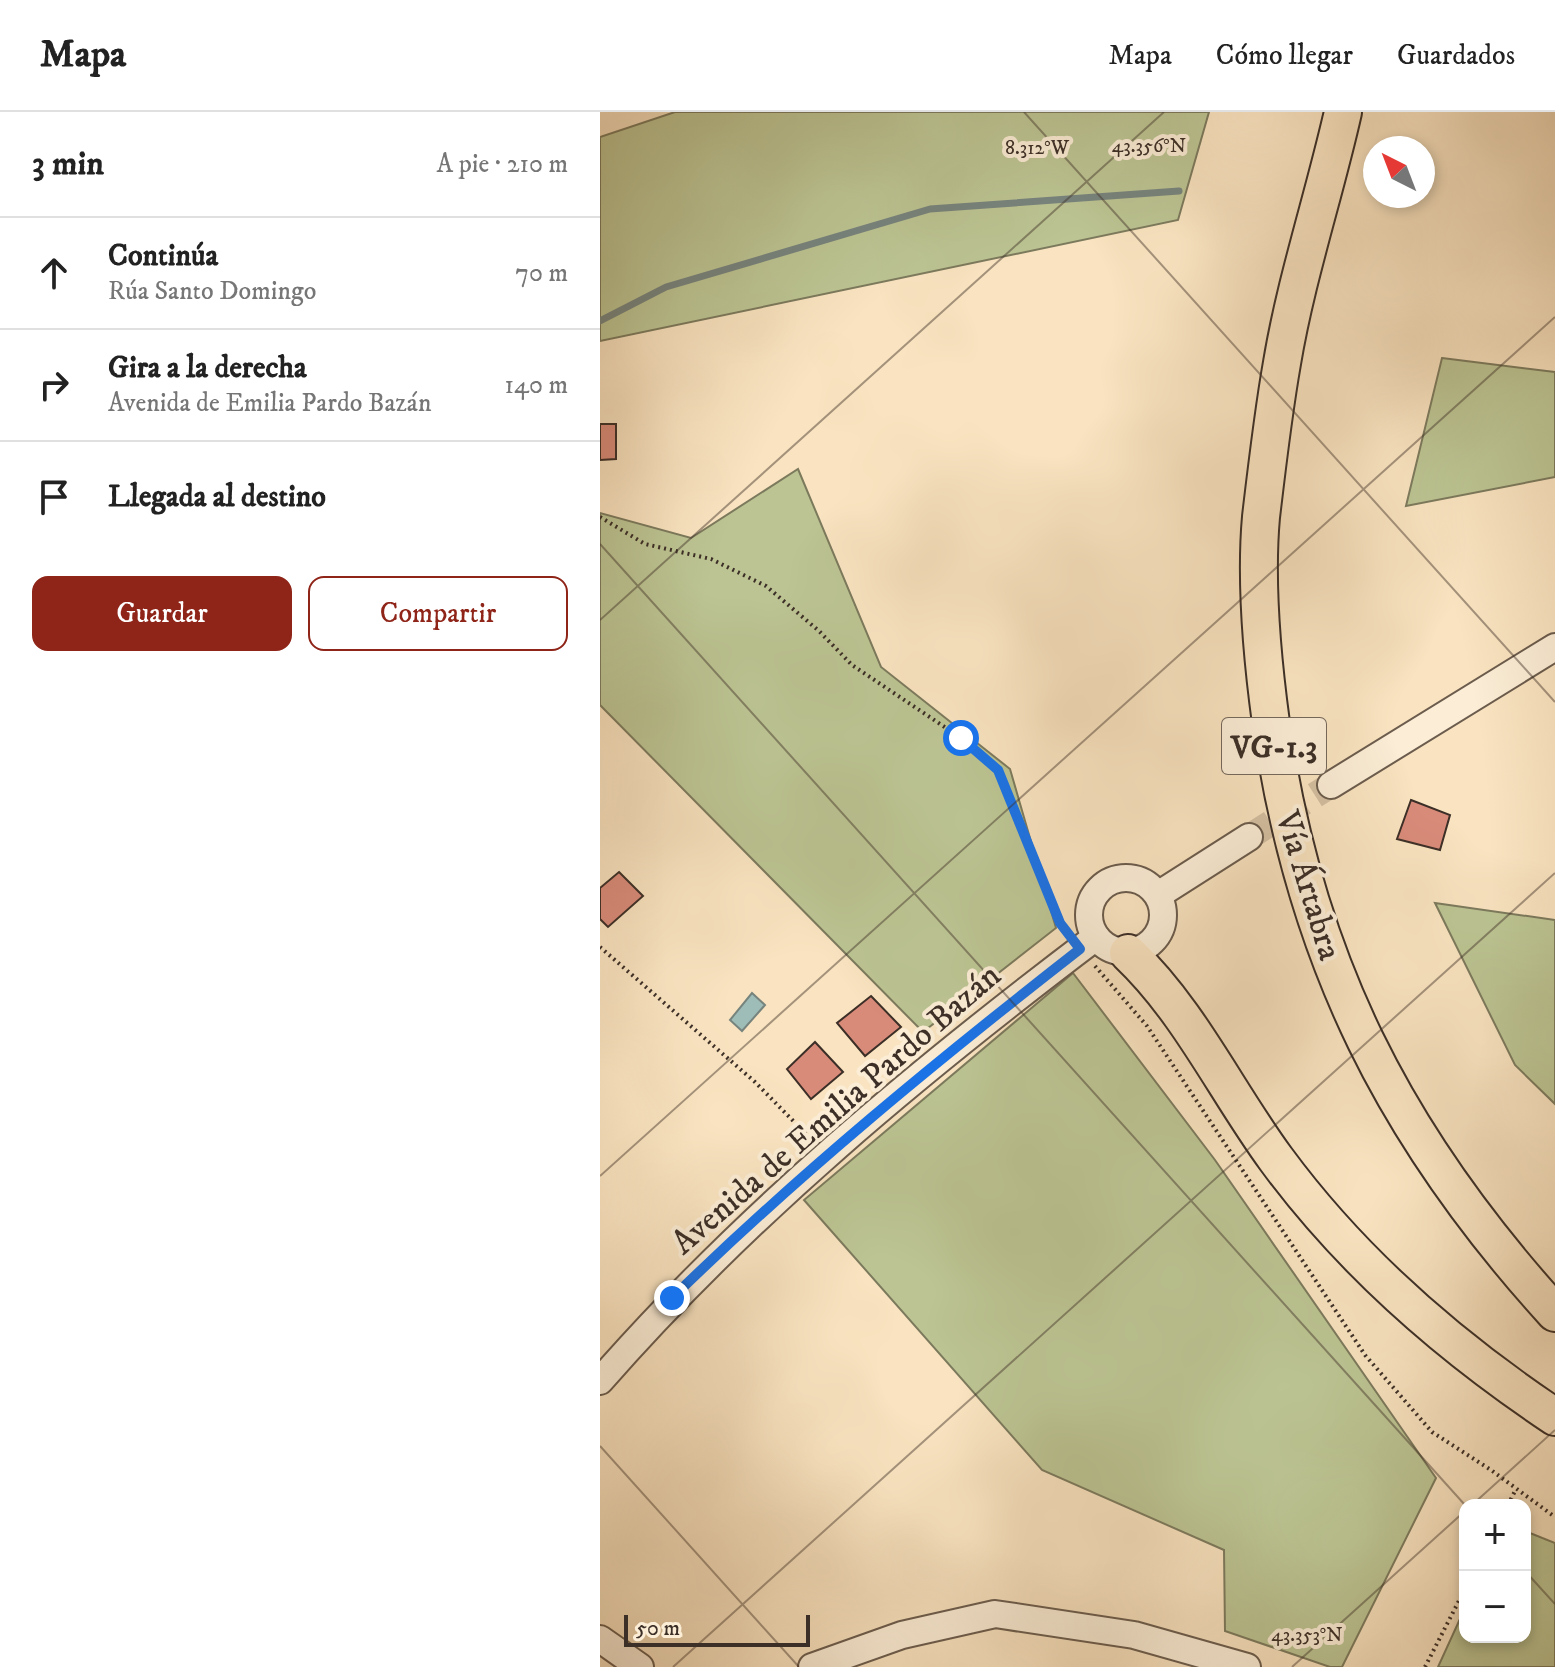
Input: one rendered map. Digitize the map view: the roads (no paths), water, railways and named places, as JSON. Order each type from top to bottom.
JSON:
[{"type":"highway","name":"Vía Ártabra","points":[[1343,112],[1282,361],[1261,521],[1262,660],[1280,784],[1292,842],[1323,941],[1376,1067],[1424,1150],[1499,1252],[1555,1313]]},
{"type":"highway","points":[[1128,953],[1174,1001],[1276,1160],[1347,1243],[1449,1341],[1555,1417]]},
{"type":"street","points":[[1331,785],[1555,647]]},
{"type":"street","points":[[1158,895],[1249,837]]},
{"type":"street","points":[[1128,878],[1150,886],[1158,895],[1163,920],[1152,943],[1128,953],[1088,943],[1089,915],[1097,892],[1105,884],[1128,878]]},
{"type":"street","name":"Avenida de Emilia Pardo Bazán","points":[[600,1381],[672,1298],[756,1216],[993,1017],[1088,943]]},
{"type":"street","points":[[812,1667],[902,1635],[995,1614],[1134,1635],[1247,1667]]},
{"type":"street","points":[[600,1639],[640,1667]]},
{"type":"water","points":[[752,993],[765,1005],[742,1031],[730,1020]]},
{"type":"waterway","points":[[600,321],[666,287],[930,209],[1179,191]]},
{"type":"tunnel","points":[[1249,837],[1331,785]]}]
